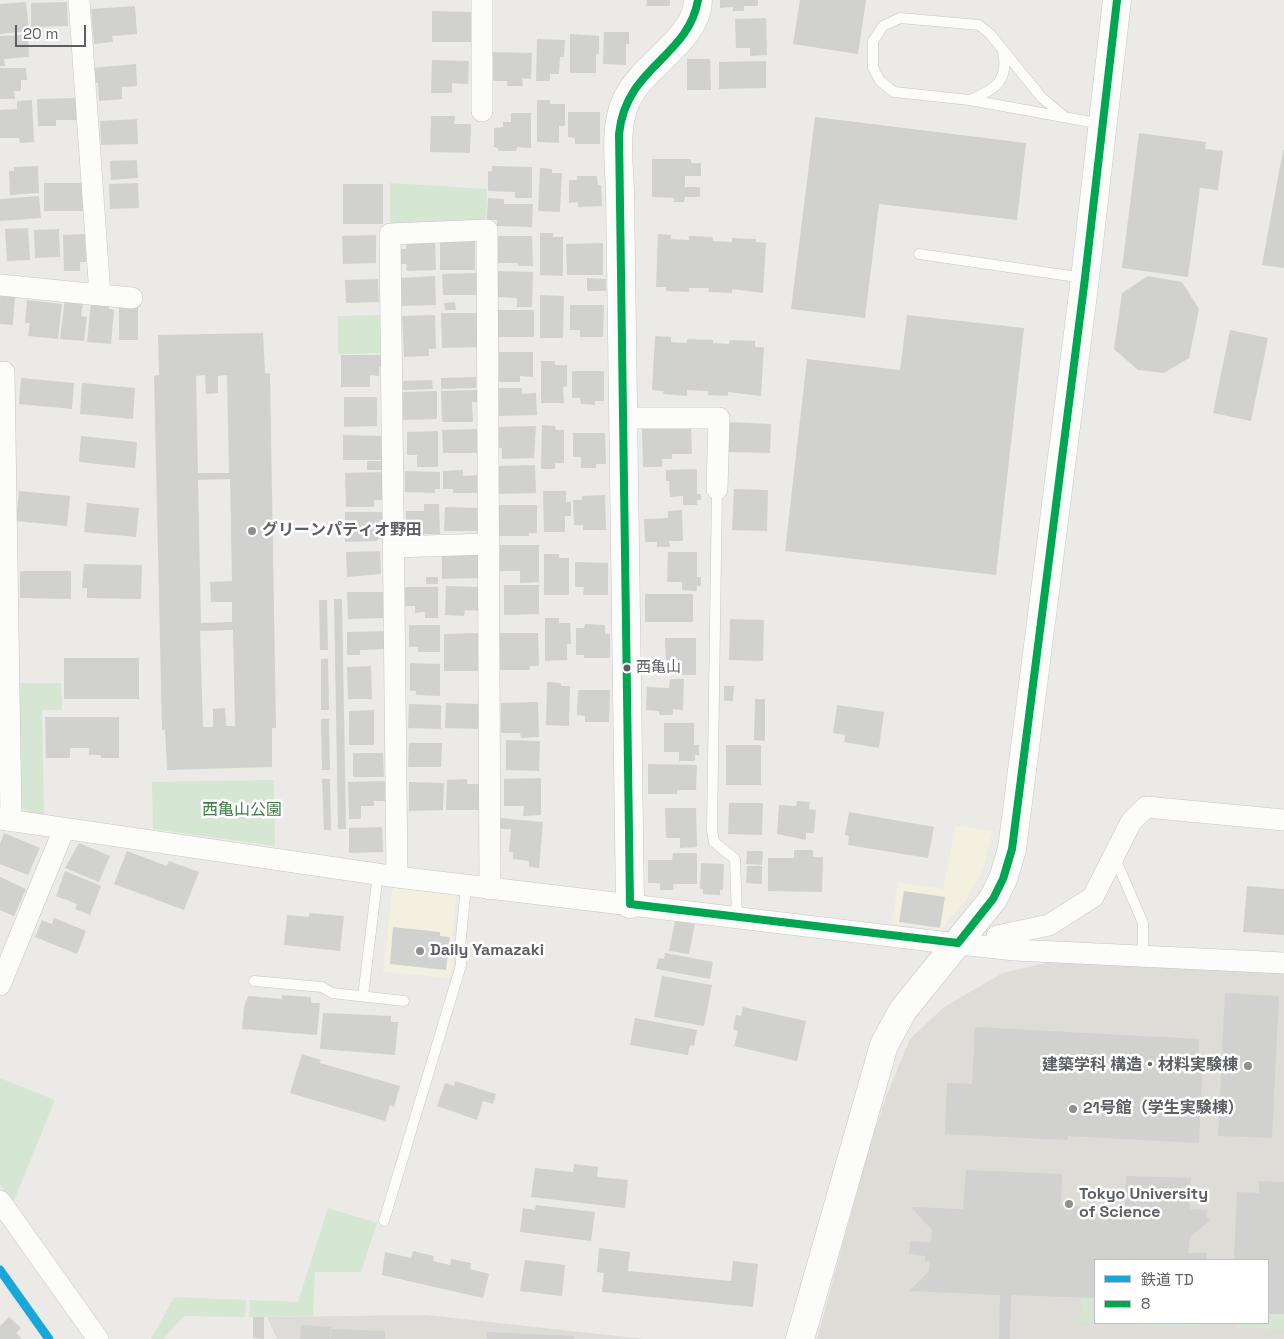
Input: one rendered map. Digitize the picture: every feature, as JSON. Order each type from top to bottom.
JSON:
[{"type":"street","points":[[79,0],[100,295]]},
{"type":"street","points":[[482,0],[482,111]]},
{"type":"street","points":[[630,904],[620,119],[626,100],[637,84],[688,28],[695,16],[698,0]]},
{"type":"street","points":[[800,1339],[884,1045],[903,1010],[993,899],[1003,879],[1012,848],[1085,278],[1117,0]]},
{"type":"street","points":[[387,876],[393,547],[390,234],[487,230],[490,889]]},
{"type":"street","points":[[0,285],[132,298]]},
{"type":"street","points":[[4,372],[6,820],[387,876],[1015,950],[1284,963]]},
{"type":"street","points":[[623,418],[718,418],[717,488]]},
{"type":"street","points":[[393,547],[488,544]]},
{"type":"street","points":[[997,936],[1049,925],[1093,897],[1131,822],[1146,807],[1284,820]]},
{"type":"street","points":[[0,985],[64,829]]},
{"type":"street","points":[[0,1201],[98,1339]]},
{"type":"lane","points":[[1064,116],[1042,98],[990,34],[978,26],[900,18],[883,26],[873,42],[873,67],[880,81],[894,92],[970,100],[1104,124]]},
{"type":"lane","points":[[970,100],[992,90],[1001,81],[1005,73],[1006,63],[1003,50]]},
{"type":"lane","points":[[919,254],[1085,278]]},
{"type":"lane","points":[[717,488],[712,830],[714,842],[735,858],[737,917]]},
{"type":"lane","points":[[1114,856],[1144,923],[1143,956]]},
{"type":"lane","points":[[363,996],[387,876]]},
{"type":"lane","points":[[384,1221],[461,965],[460,948],[466,886]]},
{"type":"lane","points":[[254,981],[322,987],[332,992],[404,1001]]},
{"type":"shaded area","points":[[956,825],[993,831],[982,872],[965,901],[942,929],[892,923],[898,882],[943,889]]},
{"type":"shaded area","points":[[393,884],[457,892],[451,945],[453,966],[450,978],[383,972]]},
{"type":"shaded area","name":"Tokyo University of Science","points":[[1049,962],[1284,972],[1284,1339],[817,1339],[869,1148],[886,1097],[910,1039],[944,1007],[1003,973]]},
{"type":"shaded area","points":[[426,1315],[644,1339],[277,1339],[267,1317]]},
{"type":"green space","points":[[390,183],[487,189],[486,224],[390,227]]},
{"type":"green space","points":[[386,315],[385,353],[338,354],[338,316]]},
{"type":"green space","points":[[18,683],[61,683],[62,710],[42,710],[44,814],[27,812],[20,805]]},
{"type":"green space","name":"西亀山公園","points":[[274,780],[275,846],[153,829],[152,782]]},
{"type":"green space","points":[[0,1078],[55,1100],[13,1203],[0,1184]]},
{"type":"green space","points":[[328,1208],[377,1223],[361,1272],[315,1272],[313,1316],[249,1317],[250,1300],[298,1302]]},
{"type":"green space","points":[[174,1297],[246,1300],[245,1317],[184,1316],[163,1339],[151,1339]]},
{"type":"green space","points":[[1081,1298],[1094,1298],[1094,1323],[1080,1322]]},
{"type":"green space","points":[[1269,1314],[1284,1314],[1284,1330],[1237,1327],[1234,1324],[1269,1324]]},
{"type":"green space","points":[[1124,1324],[1201,1324],[1197,1327]]},
{"type":"building","points":[[647,0],[670,0],[670,6],[646,6]]},
{"type":"building","points":[[720,0],[758,0],[758,6],[744,6],[744,11],[733,11],[733,7],[720,8]]},
{"type":"building","points":[[800,0],[866,0],[858,54],[793,44]]},
{"type":"building","points":[[26,2],[29,31],[0,34],[0,4]]},
{"type":"building","points":[[67,2],[68,26],[31,27],[31,3]]},
{"type":"building","points":[[135,6],[137,34],[112,36],[113,42],[94,44],[91,9]]},
{"type":"building","points":[[432,11],[471,12],[471,42],[432,42]]},
{"type":"building","points":[[766,18],[767,55],[750,56],[750,48],[736,48],[735,19]]},
{"type":"building","points":[[604,32],[629,32],[629,44],[626,44],[626,65],[603,64]]},
{"type":"building","points":[[570,34],[599,36],[599,54],[596,54],[596,73],[570,73]]},
{"type":"building","points":[[28,35],[29,57],[4,59],[5,66],[0,66],[0,36]]},
{"type":"building","points":[[537,39],[565,40],[564,57],[560,57],[559,74],[550,74],[550,81],[536,81]]},
{"type":"building","points":[[492,52],[532,53],[531,79],[522,78],[523,86],[507,86],[507,81],[491,81]]},
{"type":"building","points":[[687,59],[710,59],[711,90],[687,90]]},
{"type":"building","points":[[432,60],[469,61],[468,84],[452,83],[452,93],[431,93]]},
{"type":"building","points":[[766,61],[766,88],[719,89],[719,62]]},
{"type":"building","points":[[136,64],[137,86],[122,87],[122,99],[99,101],[98,83],[93,83],[92,68]]},
{"type":"building","points":[[0,68],[26,68],[27,80],[21,80],[21,91],[14,91],[15,99],[0,99]]},
{"type":"building","points":[[76,98],[76,120],[56,120],[56,126],[38,126],[37,99]]},
{"type":"building","points":[[32,100],[34,142],[20,143],[19,138],[0,138],[0,110],[17,109],[17,101]]},
{"type":"building","points":[[537,100],[550,100],[550,104],[565,104],[565,126],[559,126],[559,143],[537,142]]},
{"type":"building","points":[[568,112],[600,112],[600,144],[575,144],[575,138],[568,137]]},
{"type":"building","points":[[511,113],[531,113],[531,148],[517,147],[516,151],[498,151],[498,148],[494,147],[494,128],[503,127],[503,122],[511,122]]},
{"type":"building","points":[[431,116],[455,116],[454,124],[471,124],[470,153],[430,152]]},
{"type":"building","points":[[815,117],[1026,143],[1017,220],[879,204],[865,318],[791,309]]},
{"type":"building","points":[[137,119],[138,144],[101,145],[100,121]]},
{"type":"building","points":[[1139,133],[1206,142],[1205,149],[1223,151],[1218,190],[1200,188],[1188,277],[1122,268]]},
{"type":"building","points":[[1284,150],[1284,268],[1262,265]]},
{"type":"building","points":[[652,159],[691,159],[691,163],[701,163],[701,176],[685,176],[685,187],[700,187],[700,197],[685,197],[684,202],[674,202],[674,198],[652,197]]},
{"type":"building","points":[[137,160],[138,178],[111,180],[110,161]]},
{"type":"building","points":[[38,166],[39,193],[10,195],[9,171],[14,171],[14,167]]},
{"type":"building","points":[[492,166],[532,167],[532,198],[515,198],[515,192],[488,191],[488,171],[492,171]]},
{"type":"building","points":[[540,168],[552,169],[552,173],[562,173],[560,212],[538,211]]},
{"type":"building","points":[[577,176],[597,176],[598,185],[601,185],[602,206],[578,207],[578,202],[569,203],[569,180],[577,180]]},
{"type":"building","points":[[44,183],[84,183],[84,211],[44,211]]},
{"type":"building","points":[[138,183],[139,208],[110,209],[109,184]]},
{"type":"building","points":[[343,184],[383,184],[383,224],[343,224]]},
{"type":"building","points":[[39,196],[41,218],[0,221],[0,199]]},
{"type":"building","points":[[488,198],[504,199],[504,204],[533,204],[532,227],[497,226],[497,220],[487,220]]},
{"type":"building","points":[[28,228],[30,260],[7,261],[5,229]]},
{"type":"building","points":[[59,229],[60,257],[35,258],[34,230]]},
{"type":"building","points":[[540,233],[553,233],[553,237],[563,237],[563,276],[540,275]]},
{"type":"building","points":[[85,234],[86,262],[80,262],[80,271],[64,271],[63,235]]},
{"type":"building","points":[[658,234],[671,235],[671,239],[689,240],[689,236],[713,237],[713,241],[732,242],[732,238],[756,239],[756,242],[766,243],[763,293],[732,289],[732,293],[708,292],[709,288],[689,288],[689,292],[666,291],[666,287],[656,287]]},
{"type":"building","points":[[376,235],[376,263],[343,264],[342,236]]},
{"type":"building","points":[[495,236],[532,236],[533,266],[518,266],[518,263],[495,263]]},
{"type":"building","points":[[440,240],[475,240],[475,270],[440,270]]},
{"type":"building","points":[[435,243],[436,270],[407,271],[406,264],[401,264],[401,249],[406,249],[406,244]]},
{"type":"building","points":[[603,243],[603,275],[567,275],[566,244]]},
{"type":"building","points":[[497,271],[533,272],[532,307],[517,307],[517,298],[497,297]]},
{"type":"building","points":[[477,273],[478,295],[443,295],[442,274]]},
{"type":"building","points":[[435,276],[436,305],[400,306],[399,278]]},
{"type":"building","points":[[1148,276],[1182,282],[1199,309],[1189,358],[1164,373],[1138,370],[1114,349],[1122,293]]},
{"type":"building","points":[[587,278],[606,279],[606,291],[587,291]]},
{"type":"building","points":[[378,279],[379,302],[346,303],[345,280]]},
{"type":"building","points":[[0,294],[15,296],[13,325],[0,324]]},
{"type":"building","points":[[540,295],[564,296],[563,338],[540,338]]},
{"type":"building","points":[[65,299],[83,301],[81,316],[87,317],[84,341],[60,339]]},
{"type":"building","points":[[27,300],[62,304],[58,339],[28,336],[30,323],[25,323]]},
{"type":"building","points":[[91,302],[109,304],[109,309],[114,310],[111,344],[87,342]]},
{"type":"building","points":[[455,302],[456,310],[445,310],[444,303]]},
{"type":"building","points":[[570,305],[604,305],[603,337],[580,337],[580,330],[570,330]]},
{"type":"building","points":[[119,306],[138,307],[138,340],[119,340]]},
{"type":"building","points":[[498,310],[534,310],[534,337],[498,337]]},
{"type":"building","points":[[441,313],[477,313],[478,347],[442,348]]},
{"type":"building","points":[[435,315],[436,349],[429,349],[429,356],[404,357],[402,316]]},
{"type":"building","points":[[907,315],[1024,328],[996,575],[785,551],[807,359],[900,370]]},
{"type":"building","points":[[1230,330],[1268,338],[1251,421],[1213,413]]},
{"type":"building","name":"グリーンパティオ野田","points":[[263,333],[265,373],[270,374],[276,728],[272,728],[272,767],[167,770],[165,730],[162,730],[154,376],[159,375],[158,335]],"holes":[[[205,375],[206,394],[218,393],[218,376],[227,375],[229,473],[198,473],[196,376]],[[230,479],[232,581],[210,582],[211,602],[232,602],[232,622],[201,623],[198,480]],[[233,630],[235,726],[226,726],[225,708],[213,709],[213,727],[203,727],[200,631]]]},
{"type":"building","points":[[655,336],[671,337],[671,342],[687,343],[687,339],[713,340],[713,343],[729,344],[730,340],[755,341],[755,347],[764,347],[761,396],[728,392],[728,396],[708,395],[708,391],[687,390],[687,396],[663,394],[664,391],[652,390]]},
{"type":"building","points":[[499,352],[533,352],[533,377],[520,376],[520,382],[499,382]]},
{"type":"building","points":[[341,355],[382,355],[383,366],[379,367],[379,376],[370,375],[370,387],[341,387]]},
{"type":"building","points":[[541,361],[555,361],[555,365],[567,365],[567,386],[563,387],[564,403],[541,403]]},
{"type":"building","points":[[572,371],[604,371],[604,401],[595,401],[595,405],[581,404],[580,398],[572,398]]},
{"type":"building","points":[[476,377],[476,388],[441,389],[441,378]]},
{"type":"building","points":[[21,378],[74,383],[72,409],[19,404]]},
{"type":"building","points":[[432,380],[433,389],[403,390],[403,381]]},
{"type":"building","points":[[82,383],[135,388],[133,419],[80,414]]},
{"type":"building","points":[[497,388],[522,388],[522,394],[536,393],[537,415],[497,416]]},
{"type":"building","points":[[477,390],[477,402],[472,402],[473,422],[442,422],[441,391]]},
{"type":"building","points":[[437,391],[437,419],[402,420],[402,392]]},
{"type":"building","points":[[344,397],[377,397],[377,426],[344,427]]},
{"type":"building","points":[[728,422],[771,424],[770,453],[727,452]]},
{"type":"building","points":[[542,425],[555,426],[556,430],[564,430],[564,463],[555,463],[555,469],[541,469]]},
{"type":"building","points":[[536,426],[534,458],[502,459],[502,448],[498,448],[498,427]]},
{"type":"building","points":[[691,428],[692,454],[672,454],[672,459],[662,459],[662,467],[643,467],[642,429]]},
{"type":"building","points":[[478,429],[478,453],[443,453],[442,430]]},
{"type":"building","points":[[438,431],[438,467],[417,467],[417,455],[407,455],[407,432]]},
{"type":"building","points":[[573,433],[605,433],[606,464],[596,464],[596,468],[581,468],[581,457],[573,457]]},
{"type":"building","points":[[343,435],[384,436],[383,460],[343,460]]},
{"type":"building","points":[[81,436],[137,442],[135,468],[79,462]]},
{"type":"building","points":[[367,461],[385,461],[385,470],[367,470]]},
{"type":"building","points":[[535,465],[536,493],[499,494],[499,466]]},
{"type":"building","points":[[697,469],[697,494],[701,494],[701,500],[697,500],[697,505],[683,505],[683,496],[670,497],[669,481],[666,481],[666,470]]},
{"type":"building","points":[[463,470],[463,476],[478,475],[478,493],[453,493],[453,489],[443,489],[443,471]]},
{"type":"building","points":[[405,471],[440,472],[440,489],[435,489],[435,493],[405,492]]},
{"type":"building","points":[[385,472],[385,500],[374,500],[374,507],[346,507],[345,473]]},
{"type":"building","points":[[734,489],[768,490],[767,531],[732,530]]},
{"type":"building","points":[[19,491],[70,496],[67,526],[16,521]]},
{"type":"building","points":[[543,491],[566,491],[566,502],[571,502],[571,516],[565,516],[565,532],[544,532]]},
{"type":"building","points":[[605,495],[606,530],[583,530],[583,525],[574,525],[573,500],[582,500],[582,496]]},
{"type":"building","points":[[87,503],[139,508],[136,537],[84,532]]},
{"type":"building","points":[[424,504],[439,504],[440,534],[412,534],[412,529],[406,529],[406,511],[424,511]]},
{"type":"building","points":[[499,505],[537,505],[537,533],[529,533],[529,536],[499,536]]},
{"type":"building","points":[[445,507],[480,508],[479,531],[444,531]]},
{"type":"building","points":[[682,510],[683,541],[669,541],[670,547],[657,547],[657,542],[645,542],[644,519],[668,518],[668,511]]},
{"type":"building","points":[[345,512],[385,512],[385,539],[345,542]]},
{"type":"building","points":[[500,545],[539,545],[539,582],[520,583],[520,571],[500,571]]},
{"type":"building","points":[[380,551],[381,574],[347,577],[346,552]]},
{"type":"building","points":[[668,552],[697,552],[697,577],[701,577],[701,586],[697,586],[697,591],[682,590],[682,582],[667,582]]},
{"type":"building","points":[[544,554],[559,554],[559,558],[569,558],[569,595],[544,595]]},
{"type":"building","points":[[478,555],[478,578],[442,579],[442,556]]},
{"type":"building","points":[[575,562],[608,563],[608,595],[583,595],[584,587],[575,587]]},
{"type":"building","points":[[84,564],[142,565],[141,599],[87,598],[87,588],[82,588]]},
{"type":"building","points":[[20,571],[71,571],[71,599],[20,598]]},
{"type":"building","points":[[426,577],[438,577],[438,584],[426,584]]},
{"type":"building","points":[[504,585],[539,585],[539,614],[504,615]]},
{"type":"building","points":[[446,586],[480,587],[479,611],[465,610],[464,616],[445,615]]},
{"type":"building","points":[[405,587],[438,587],[438,618],[425,618],[425,612],[415,613],[415,606],[404,606]]},
{"type":"building","points":[[347,592],[384,592],[384,618],[348,619]]},
{"type":"building","points":[[645,594],[693,594],[693,622],[645,622]]},
{"type":"building","points":[[334,599],[342,599],[346,829],[338,829]]},
{"type":"building","points":[[319,600],[327,600],[328,650],[320,650]]},
{"type":"building","points":[[545,618],[559,618],[559,623],[570,623],[571,644],[567,644],[567,660],[545,661]]},
{"type":"building","points":[[730,619],[764,620],[763,661],[729,660]]},
{"type":"building","points":[[585,624],[605,625],[605,634],[610,634],[610,658],[584,658],[584,655],[576,655],[576,628],[584,628]]},
{"type":"building","points":[[409,625],[440,625],[440,652],[418,652],[418,647],[409,647]]},
{"type":"building","points":[[387,631],[387,649],[360,650],[360,655],[347,655],[347,632]]},
{"type":"building","points":[[480,633],[481,671],[444,671],[444,634]]},
{"type":"building","points":[[498,633],[538,633],[539,666],[530,666],[530,670],[499,670]]},
{"type":"building","points":[[665,638],[696,638],[696,675],[681,675],[681,665],[666,665]]},
{"type":"building","points":[[64,658],[139,658],[139,699],[64,699]]},
{"type":"building","points":[[321,659],[328,659],[329,710],[321,710]]},
{"type":"building","points":[[410,663],[440,664],[440,696],[416,695],[416,691],[410,691]]},
{"type":"building","points":[[371,666],[372,699],[348,699],[347,667]]},
{"type":"building","points":[[670,679],[684,679],[683,710],[673,709],[673,715],[659,715],[659,711],[646,710],[647,687],[669,688]]},
{"type":"building","points":[[547,682],[561,683],[561,686],[570,686],[569,726],[546,725]]},
{"type":"building","points":[[724,686],[734,686],[733,701],[724,701]]},
{"type":"building","points":[[578,690],[610,690],[609,722],[585,722],[585,716],[577,715]]},
{"type":"building","points":[[755,699],[765,699],[765,741],[754,740]]},
{"type":"building","points":[[538,702],[539,737],[521,738],[520,733],[501,733],[501,703]]},
{"type":"building","points":[[446,703],[479,704],[478,729],[445,728]]},
{"type":"building","points":[[409,704],[441,705],[441,729],[408,728]]},
{"type":"building","points":[[837,705],[884,712],[879,748],[844,742],[845,735],[833,733]]},
{"type":"building","points":[[374,710],[374,745],[349,745],[349,711]]},
{"type":"building","points":[[45,717],[119,717],[119,758],[101,758],[101,755],[89,755],[89,748],[70,748],[70,758],[46,758]]},
{"type":"building","points":[[321,719],[329,719],[330,770],[322,770]]},
{"type":"building","points":[[664,723],[694,723],[694,745],[699,745],[699,755],[695,755],[695,761],[679,761],[679,752],[664,752]]},
{"type":"building","points":[[506,740],[540,741],[539,771],[506,770]]},
{"type":"building","points":[[409,743],[442,743],[441,767],[408,767]]},
{"type":"building","points":[[726,745],[761,745],[761,785],[726,785]]},
{"type":"building","points":[[353,753],[383,753],[384,777],[353,777]]},
{"type":"building","points":[[648,764],[697,765],[696,790],[677,790],[677,794],[648,794]]},
{"type":"building","points":[[541,778],[541,815],[523,816],[524,806],[504,806],[504,779]]},
{"type":"building","points":[[322,779],[330,779],[331,830],[324,830]]},
{"type":"building","points":[[467,779],[467,784],[481,784],[481,810],[446,810],[447,780]]},
{"type":"building","points":[[388,781],[388,801],[374,801],[374,806],[361,806],[361,819],[349,819],[348,782]]},
{"type":"building","points":[[409,782],[444,783],[443,810],[409,811]]},
{"type":"building","points":[[797,801],[810,802],[809,809],[816,810],[814,833],[806,833],[806,840],[777,834],[779,805],[796,806]]},
{"type":"building","points":[[729,803],[763,803],[762,835],[728,834]]},
{"type":"building","points":[[665,808],[696,808],[697,847],[680,848],[680,838],[666,838]]},
{"type":"building","points":[[849,812],[934,827],[928,858],[848,845],[849,836],[845,835]]},
{"type":"building","points":[[500,818],[543,822],[539,868],[529,867],[529,861],[513,859],[513,852],[509,852],[511,829],[499,829]]},
{"type":"building","points":[[382,827],[383,852],[349,853],[349,828]]},
{"type":"building","points":[[4,833],[40,848],[28,875],[0,864],[0,844]]},
{"type":"building","points":[[79,843],[110,856],[99,882],[65,868]]},
{"type":"building","points":[[794,850],[813,850],[813,857],[823,857],[822,892],[768,891],[768,858],[794,858]]},
{"type":"building","points":[[127,851],[167,866],[169,861],[199,872],[184,910],[114,884]]},
{"type":"building","points":[[747,851],[763,851],[762,865],[746,864]]},
{"type":"building","points":[[673,853],[697,853],[697,884],[673,884],[674,890],[660,890],[660,883],[648,883],[648,860],[672,860]]},
{"type":"building","points":[[701,863],[724,864],[723,890],[720,890],[720,895],[703,894],[703,889],[700,889]]},
{"type":"building","points":[[747,866],[762,866],[762,884],[746,883]]},
{"type":"building","points":[[65,871],[101,886],[90,915],[75,909],[77,904],[56,896]]},
{"type":"building","points":[[0,877],[26,889],[14,916],[0,910]]},
{"type":"building","points":[[1247,886],[1284,889],[1284,935],[1243,932]]},
{"type":"building","points":[[904,891],[945,897],[940,928],[899,922]]},
{"type":"building","points":[[309,913],[344,916],[340,951],[284,945],[287,915],[309,917]]},
{"type":"building","points":[[54,918],[86,931],[77,954],[35,937],[42,920],[52,924]]},
{"type":"building","points":[[675,921],[695,924],[689,954],[669,951]]},
{"type":"building","name":"Daily Yamazaki","points":[[393,927],[440,932],[440,936],[450,937],[446,970],[390,964]]},
{"type":"building","points":[[665,953],[713,962],[710,979],[656,969],[659,958],[664,959]]},
{"type":"building","points":[[662,976],[712,985],[704,1026],[654,1017]]},
{"type":"building","name":"建築学科 構造・材料実験棟","points":[[1225,993],[1279,996],[1272,1138],[1218,1136]]},
{"type":"building","points":[[282,995],[311,997],[311,1003],[320,1003],[317,1035],[242,1029],[244,1007],[248,996],[282,999]]},
{"type":"building","points":[[743,1007],[806,1021],[797,1061],[734,1046],[738,1031],[733,1029],[736,1015],[741,1016]]},
{"type":"building","points":[[323,1013],[391,1016],[391,1022],[398,1022],[395,1055],[320,1049]]},
{"type":"building","points":[[635,1018],[697,1030],[694,1046],[690,1045],[688,1055],[630,1045]]},
{"type":"building","name":"21号館（学生実験棟）","points":[[975,1027],[1199,1039],[1198,1058],[1203,1059],[1199,1143],[1068,1136],[1067,1140],[945,1134],[947,1083],[972,1084]]},
{"type":"building","points":[[302,1054],[321,1060],[320,1063],[400,1086],[394,1107],[390,1105],[385,1121],[290,1093]]},
{"type":"building","points":[[455,1081],[496,1094],[493,1104],[483,1101],[477,1120],[437,1106],[445,1083],[454,1086]]},
{"type":"building","points":[[574,1164],[598,1167],[597,1177],[628,1180],[625,1208],[531,1197],[535,1168],[573,1172]]},
{"type":"building","points":[[966,1170],[1062,1174],[1061,1205],[1125,1209],[1126,1176],[1191,1178],[1190,1209],[1207,1210],[1206,1218],[1211,1219],[1190,1237],[1188,1253],[1207,1253],[1207,1259],[1094,1259],[1094,1298],[1011,1295],[1010,1339],[999,1339],[1000,1295],[909,1291],[929,1271],[930,1261],[925,1261],[925,1256],[909,1254],[910,1241],[931,1243],[932,1230],[911,1207],[963,1209]]},
{"type":"building","points":[[1259,1181],[1284,1182],[1284,1314],[1269,1314],[1269,1259],[1234,1259],[1237,1192],[1259,1193]]},
{"type":"building","points":[[536,1205],[595,1212],[591,1241],[520,1232],[523,1208],[535,1210]]},
{"type":"building","points":[[599,1248],[630,1252],[628,1271],[731,1281],[733,1261],[758,1264],[753,1307],[602,1292],[604,1273],[597,1272]]},
{"type":"building","points":[[413,1251],[434,1256],[433,1261],[450,1265],[451,1259],[471,1263],[470,1269],[489,1274],[483,1298],[382,1275],[385,1252],[411,1258]]},
{"type":"building","points":[[525,1260],[565,1265],[562,1296],[520,1291]]},
{"type":"building","points":[[9,1317],[21,1328],[16,1333],[22,1339],[0,1339],[0,1326]]},
{"type":"building","points":[[253,1317],[264,1317],[264,1339],[253,1338]]},
{"type":"building","points":[[301,1325],[331,1327],[330,1339],[300,1339]]},
{"type":"building","points":[[332,1329],[385,1331],[385,1339],[331,1339]]},
{"type":"building","points":[[487,1332],[574,1336],[574,1339],[487,1339]]},
{"type":"rail line","name":"TD","points":[[0,1270],[49,1339]]},
{"type":"transit line","name":"8","points":[[698,0],[692,20],[682,36],[644,77],[633,93],[624,111],[619,134],[630,904],[958,943],[993,899],[1003,879],[1012,849],[1085,278],[1117,0]]},
{"type":"place","name":"グリーンパティオ野田","points":[[252,531]]},
{"type":"place","name":"西亀山","points":[[627,668]]},
{"type":"place","name":"Daily Yamazaki","points":[[420,951]]},
{"type":"place","name":"建築学科 構造・材料実験棟","points":[[1248,1066]]},
{"type":"place","name":"21号館（学生実験棟）","points":[[1073,1109]]},
{"type":"place","name":"Tokyo University of Science","points":[[1069,1204]]}]
